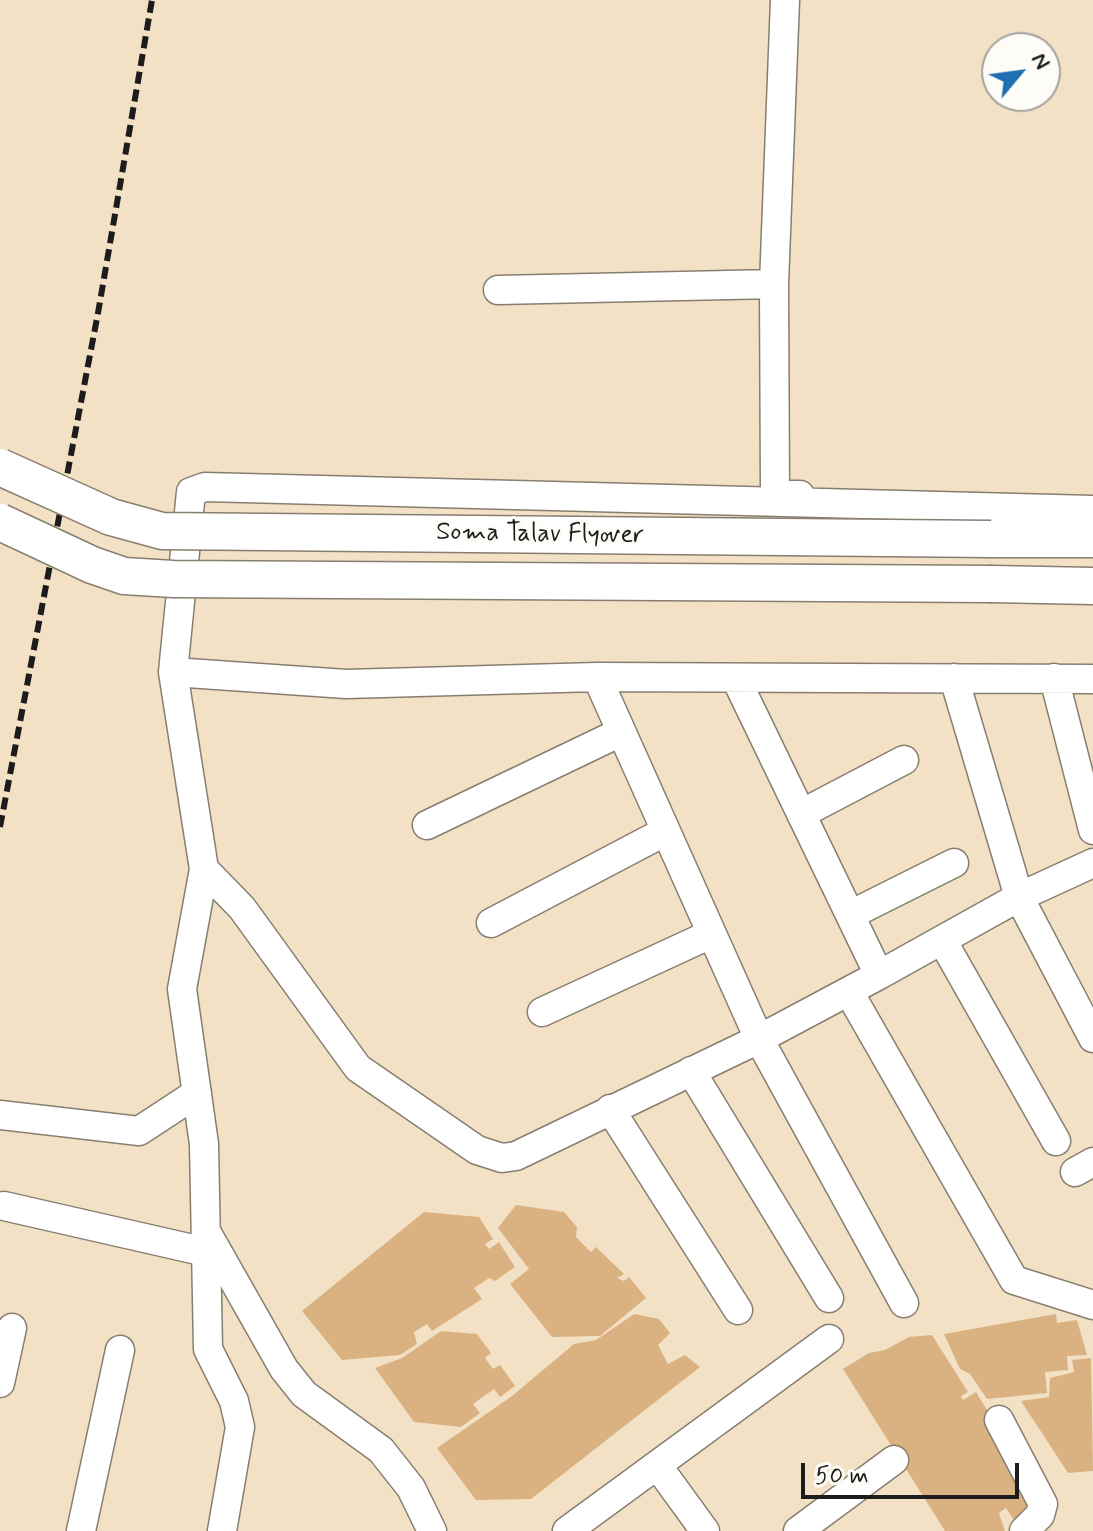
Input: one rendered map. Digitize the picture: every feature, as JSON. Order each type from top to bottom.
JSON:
[{"type":"main road","name":"Soma Talav Flyover","points":[[0,467],[111,517],[162,531],[1093,539]]},
{"type":"main road","name":"Soma Talav Flyover","points":[[0,522],[92,565],[124,576],[185,580],[1093,586]]},
{"type":"street","points":[[785,0],[774,284],[775,495],[1093,498]]},
{"type":"street","points":[[498,290],[774,284]]},
{"type":"street","points":[[222,1531],[240,1427],[234,1401],[208,1349],[204,1144],[182,989],[204,869],[173,672],[191,492],[205,487],[1093,510]]},
{"type":"street","points":[[173,672],[346,684],[597,677],[1093,679]]},
{"type":"street","points":[[597,677],[759,1039],[904,1303]]},
{"type":"street","points":[[954,678],[1019,897],[1093,1038]]},
{"type":"street","points":[[1054,678],[1093,830]]},
{"type":"street","points":[[736,679],[879,975]]},
{"type":"street","points":[[427,825],[621,732]]},
{"type":"street","points":[[801,814],[904,760]]},
{"type":"street","points":[[491,923],[666,831]]},
{"type":"street","points":[[850,915],[954,863]]},
{"type":"street","points":[[204,869],[242,908],[358,1068],[477,1150],[502,1158],[516,1156],[759,1039],[1019,897],[1093,863]]},
{"type":"street","points":[[542,1012],[711,934]]},
{"type":"street","points":[[942,940],[1056,1141]]},
{"type":"street","points":[[849,992],[1014,1280],[1093,1305]]},
{"type":"street","points":[[691,1071],[829,1298]]},
{"type":"street","points":[[0,1115],[139,1131],[197,1093]]},
{"type":"street","points":[[610,1109],[738,1310]]},
{"type":"street","points":[[4,1206],[206,1242],[284,1369],[304,1394],[381,1450],[411,1488],[432,1531]]},
{"type":"street","points":[[0,1383],[12,1328]]},
{"type":"street","points":[[567,1531],[829,1339]]},
{"type":"street","points":[[81,1531],[120,1350]]},
{"type":"street","points":[[999,1420],[1043,1504],[1040,1515],[1024,1531]]},
{"type":"street","points":[[798,1531],[894,1460]]},
{"type":"street","points":[[657,1465],[705,1531]]},
{"type":"building","points":[[516,1205],[564,1212],[577,1227],[576,1237],[591,1252],[596,1247],[624,1274],[617,1278],[624,1281],[629,1277],[646,1298],[600,1336],[552,1337],[510,1284],[529,1269],[498,1228]]},
{"type":"building","points":[[424,1212],[479,1217],[493,1239],[485,1244],[489,1249],[499,1242],[515,1267],[495,1281],[489,1278],[474,1288],[482,1299],[432,1331],[427,1324],[414,1332],[417,1344],[400,1355],[342,1360],[302,1311]]},
{"type":"building","points":[[634,1314],[659,1319],[670,1333],[658,1345],[668,1364],[685,1355],[700,1367],[531,1499],[476,1500],[437,1448],[512,1396],[574,1344],[596,1340]]},
{"type":"building","points":[[1056,1314],[1057,1323],[1077,1320],[1087,1355],[1067,1356],[1068,1370],[1045,1372],[1047,1393],[987,1399],[970,1374],[960,1369],[944,1334]]},
{"type":"building","points":[[441,1331],[477,1334],[491,1353],[485,1358],[493,1369],[500,1365],[515,1386],[500,1397],[494,1389],[473,1404],[480,1413],[461,1427],[414,1422],[375,1368],[402,1358]]},
{"type":"building","points":[[932,1335],[968,1392],[961,1396],[963,1400],[976,1392],[1006,1441],[996,1447],[1037,1509],[1017,1525],[1006,1508],[999,1513],[1005,1531],[945,1531],[843,1369],[869,1353],[885,1350],[909,1337]]},
{"type":"building","points":[[1091,1358],[1093,1471],[1068,1473],[1021,1401],[1049,1397],[1050,1378],[1074,1372],[1072,1360]]},
{"type":"railway","points":[[0,827],[98,313],[152,0]]}]
